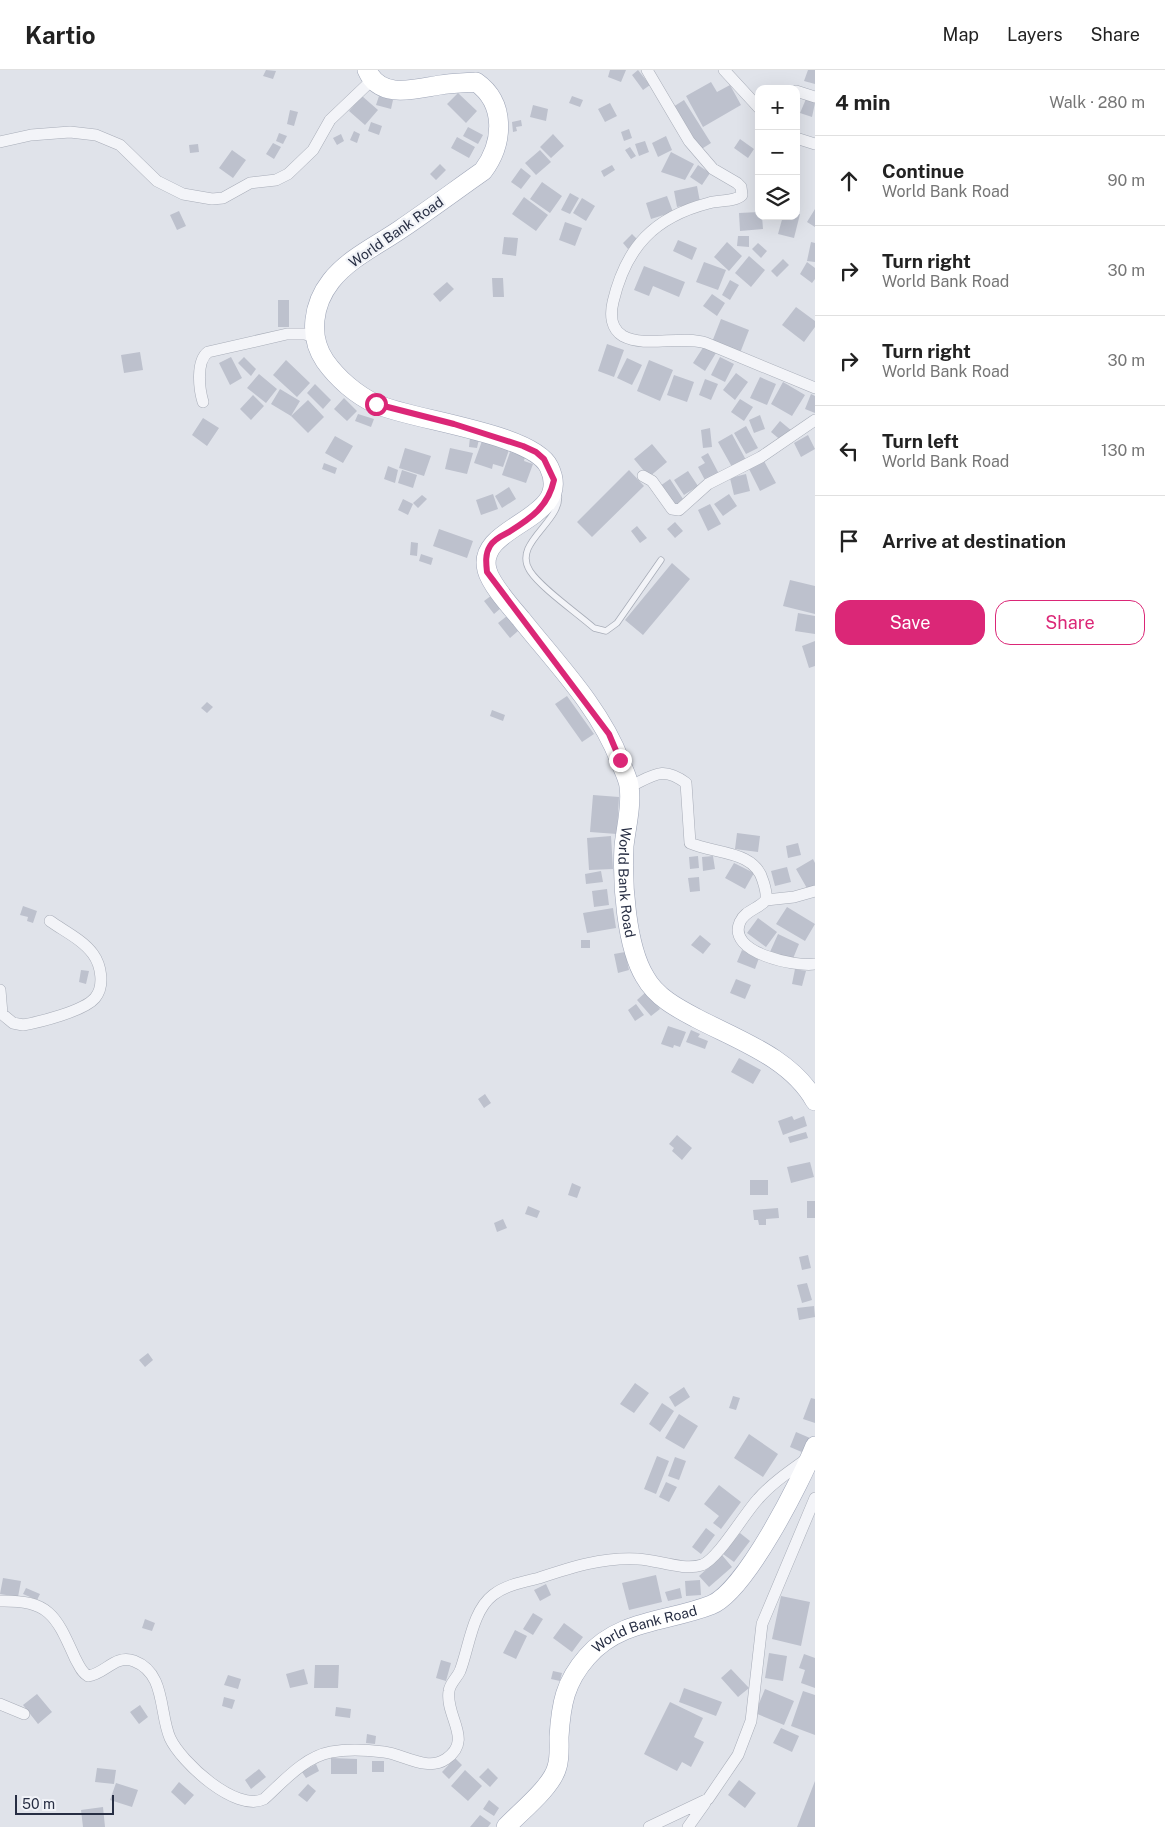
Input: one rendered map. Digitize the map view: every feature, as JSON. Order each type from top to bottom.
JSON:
[{"type":"main road","name":"World Bank Road","points":[[370,75],[380,87],[394,90],[412,91],[476,82],[488,90],[494,100],[498,122],[498,141],[493,158],[483,171],[358,257],[331,281],[315,313],[314,337],[323,359],[343,382],[376,404],[454,424],[523,446],[536,452],[544,459],[554,480],[544,505],[533,517],[497,539],[490,546],[486,558],[487,572],[609,734],[629,787],[624,850],[625,896],[632,941],[645,978],[668,1004],[770,1056],[790,1070],[804,1084],[815,1101]]},
{"type":"main road","name":"World Bank Road","points":[[506,1827],[544,1788],[557,1768],[560,1718],[565,1691],[588,1656],[618,1632],[712,1605],[733,1590],[748,1572],[806,1468],[813,1451]]},
{"type":"street","points":[[647,70],[689,142],[713,169],[741,187],[742,195],[735,199],[719,200],[689,210],[660,224],[644,236],[626,264],[613,302],[611,314],[615,328],[622,336],[633,340],[692,340],[706,342],[815,388]]},
{"type":"street","points":[[724,70],[755,104]]},
{"type":"street","points":[[0,142],[31,135],[70,132],[96,135],[120,145],[157,182],[183,194],[212,199],[224,198],[250,183],[276,180],[295,169],[314,150],[330,120],[370,75]]},
{"type":"street","points":[[800,92],[815,97]]},
{"type":"street","points":[[800,139],[815,144]]},
{"type":"street","points":[[204,402],[201,391],[201,371],[204,355],[208,352],[288,334],[305,334],[314,337]]},
{"type":"street","points":[[643,476],[652,481],[672,509],[679,510],[708,484],[761,457],[789,440],[815,420]]},
{"type":"street","points":[[629,787],[660,772],[686,783],[690,843],[702,849],[715,850],[752,862],[761,873],[766,900]]},
{"type":"street","points":[[815,891],[794,897],[766,900],[746,914],[740,921],[739,931],[741,938],[752,949],[776,960],[789,964],[815,964]]},
{"type":"street","points":[[0,990],[2,1014],[13,1023],[22,1024],[82,1006],[96,998],[99,989],[100,965],[92,952],[82,943],[50,921]]},
{"type":"street","points":[[0,1601],[28,1602],[38,1605],[54,1616],[60,1623],[80,1669],[88,1676],[94,1675],[115,1661],[126,1659],[142,1666],[156,1684],[160,1693],[170,1739],[186,1760],[220,1789],[246,1802],[256,1803],[264,1800],[311,1760],[331,1752],[386,1752],[429,1763],[439,1763],[446,1759],[458,1748],[460,1742],[450,1710],[449,1690],[459,1673],[482,1609],[493,1595],[515,1585],[598,1560],[637,1559],[685,1566],[701,1565],[714,1556],[758,1499],[813,1451]]},
{"type":"street","points":[[688,1827],[738,1755],[746,1737],[750,1722],[762,1624],[815,1498]]},
{"type":"street","points":[[0,1704],[24,1714]]},
{"type":"street","points":[[649,1827],[708,1799]]},
{"type":"lane","points":[[554,480],[559,503],[529,547],[526,563],[533,575],[594,628],[606,631],[617,623],[661,560]]},
{"type":"building","points":[[266,70],[276,71],[273,79],[263,76]]},
{"type":"building","points":[[610,70],[626,70],[621,82],[608,77]]},
{"type":"building","points":[[638,70],[650,85],[643,90],[632,75]]},
{"type":"building","points":[[808,70],[815,70],[815,84],[804,81]]},
{"type":"building","points":[[711,82],[717,92],[730,85],[741,105],[703,127],[686,96]]},
{"type":"building","points":[[458,93],[477,111],[466,123],[447,104]]},
{"type":"building","points":[[362,96],[378,110],[365,125],[349,111]]},
{"type":"building","points":[[379,96],[393,100],[391,109],[376,105]]},
{"type":"building","points":[[572,96],[583,100],[580,107],[569,103]]},
{"type":"building","points":[[806,99],[815,103],[812,117],[800,113]]},
{"type":"building","points":[[684,100],[711,143],[700,150],[673,107]]},
{"type":"building","points":[[610,103],[617,116],[605,122],[598,109]]},
{"type":"building","points":[[533,105],[548,109],[546,121],[530,117]]},
{"type":"building","points":[[290,110],[298,112],[294,126],[287,124]]},
{"type":"building","points":[[521,120],[522,126],[516,127],[517,131],[513,132],[512,122]]},
{"type":"building","points":[[371,122],[382,126],[379,135],[368,131]]},
{"type":"building","points":[[468,127],[483,135],[478,144],[463,136]]},
{"type":"building","points":[[629,129],[632,138],[624,141],[621,132]]},
{"type":"building","points":[[354,131],[360,134],[357,143],[350,140]]},
{"type":"building","points":[[279,133],[287,136],[283,144],[276,141]]},
{"type":"building","points":[[341,134],[344,141],[337,145],[333,138]]},
{"type":"building","points":[[553,134],[564,146],[551,158],[540,147]]},
{"type":"building","points":[[666,136],[672,150],[658,157],[652,143]]},
{"type":"building","points":[[457,137],[475,147],[469,158],[451,148]]},
{"type":"building","points":[[740,139],[754,149],[748,158],[734,148]]},
{"type":"building","points":[[645,141],[649,152],[639,156],[635,144]]},
{"type":"building","points":[[273,143],[281,147],[274,159],[266,154]]},
{"type":"building","points":[[198,144],[199,152],[190,153],[189,145]]},
{"type":"building","points":[[630,147],[636,156],[631,159],[625,150]]},
{"type":"building","points":[[232,150],[246,160],[233,178],[219,168]]},
{"type":"building","points":[[540,150],[551,162],[536,175],[525,163]]},
{"type":"building","points":[[671,152],[694,164],[685,180],[661,172]]},
{"type":"building","points":[[440,164],[446,170],[436,180],[430,174]]},
{"type":"building","points":[[612,165],[615,170],[604,177],[601,171]]},
{"type":"building","points":[[698,165],[710,173],[702,185],[690,177]]},
{"type":"building","points":[[521,168],[531,176],[521,189],[511,182]]},
{"type":"building","points":[[542,182],[562,196],[550,213],[530,199]]},
{"type":"building","points":[[697,186],[700,202],[677,207],[674,191]]},
{"type":"building","points":[[570,193],[579,198],[570,214],[561,210]]},
{"type":"building","points":[[667,196],[673,212],[651,219],[646,203]]},
{"type":"building","points":[[524,197],[548,215],[536,231],[512,214]]},
{"type":"building","points":[[582,198],[595,206],[586,221],[573,213]]},
{"type":"building","points":[[815,209],[815,227],[807,222]]},
{"type":"building","points":[[179,211],[186,226],[177,230],[170,215]]},
{"type":"building","points":[[755,212],[755,220],[762,220],[763,229],[740,231],[739,213]]},
{"type":"building","points":[[782,220],[798,220],[794,238],[778,234]]},
{"type":"building","points":[[565,222],[582,228],[575,246],[559,240]]},
{"type":"building","points":[[632,234],[637,239],[628,249],[623,243]]},
{"type":"building","points":[[738,236],[749,236],[749,247],[737,246]]},
{"type":"building","points":[[504,237],[518,238],[516,256],[502,254]]},
{"type":"building","points":[[678,240],[697,248],[692,260],[673,251]]},
{"type":"building","points":[[727,242],[742,256],[729,271],[714,257]]},
{"type":"building","points":[[811,242],[815,243],[815,262],[807,261]]},
{"type":"building","points":[[758,243],[767,251],[761,258],[752,249]]},
{"type":"building","points":[[749,256],[765,270],[751,287],[735,273]]},
{"type":"building","points":[[783,259],[789,265],[777,277],[771,271]]},
{"type":"building","points":[[704,262],[726,270],[718,290],[696,282]]},
{"type":"building","points":[[807,262],[815,268],[815,279],[812,283],[800,274]]},
{"type":"building","points":[[644,266],[685,282],[679,297],[653,286],[649,296],[634,290]]},
{"type":"building","points":[[492,278],[503,278],[504,297],[493,297]]},
{"type":"building","points":[[730,280],[739,285],[730,300],[722,295]]},
{"type":"building","points":[[447,282],[454,289],[440,302],[433,294]]},
{"type":"building","points":[[712,294],[725,303],[717,316],[703,306]]},
{"type":"building","points":[[278,300],[289,300],[289,327],[278,327]]},
{"type":"building","points":[[796,307],[815,321],[815,327],[804,342],[782,325]]},
{"type":"building","points":[[721,319],[749,330],[740,353],[712,342]]},
{"type":"building","points":[[607,344],[624,350],[614,377],[598,371]]},
{"type":"building","points":[[704,346],[716,353],[705,371],[693,363]]},
{"type":"building","points":[[140,352],[143,370],[124,373],[121,355]]},
{"type":"building","points":[[231,357],[242,378],[230,385],[219,363]]},
{"type":"building","points":[[244,357],[256,369],[251,376],[238,363]]},
{"type":"building","points":[[720,357],[734,364],[725,382],[711,375]]},
{"type":"building","points":[[627,358],[642,365],[632,385],[617,378]]},
{"type":"building","points":[[286,360],[310,383],[297,397],[273,375]]},
{"type":"building","points":[[649,360],[673,370],[660,401],[637,391]]},
{"type":"building","points":[[736,373],[748,382],[735,400],[723,390]]},
{"type":"building","points":[[259,374],[277,389],[266,403],[247,388]]},
{"type":"building","points":[[674,375],[694,382],[687,402],[667,395]]},
{"type":"building","points":[[760,377],[776,384],[767,405],[750,398]]},
{"type":"building","points":[[705,379],[718,384],[711,400],[699,395]]},
{"type":"building","points":[[783,382],[805,395],[792,416],[771,404]]},
{"type":"building","points":[[315,384],[331,400],[323,409],[307,393]]},
{"type":"building","points":[[280,389],[300,401],[291,416],[271,404]]},
{"type":"building","points":[[811,394],[815,396],[815,413],[805,409]]},
{"type":"building","points":[[253,395],[264,406],[251,420],[240,409]]},
{"type":"building","points":[[344,398],[357,411],[347,421],[334,409]]},
{"type":"building","points":[[740,399],[753,407],[744,421],[731,412]]},
{"type":"building","points":[[308,400],[324,417],[308,433],[291,416]]},
{"type":"building","points":[[358,414],[374,419],[371,427],[355,421]]},
{"type":"building","points":[[760,415],[765,429],[754,433],[749,420]]},
{"type":"building","points":[[203,418],[219,428],[207,446],[192,435]]},
{"type":"building","points":[[780,421],[792,431],[783,442],[771,432]]},
{"type":"building","points":[[746,426],[758,448],[746,454],[734,433]]},
{"type":"building","points":[[710,428],[712,447],[703,448],[701,430]]},
{"type":"building","points":[[732,434],[746,460],[732,467],[718,442]]},
{"type":"building","points":[[808,435],[815,449],[801,457],[794,443]]},
{"type":"building","points":[[335,436],[353,446],[343,463],[325,453]]},
{"type":"building","points":[[470,437],[479,439],[477,448],[469,447]]},
{"type":"building","points":[[482,441],[510,447],[503,467],[493,464],[492,469],[474,463]]},
{"type":"building","points":[[652,444],[667,462],[649,477],[634,459]]},
{"type":"building","points":[[405,448],[431,456],[424,476],[399,468]]},
{"type":"building","points":[[450,448],[473,453],[467,474],[445,469]]},
{"type":"building","points":[[510,452],[525,457],[524,461],[533,464],[526,483],[502,475]]},
{"type":"building","points":[[708,453],[719,474],[706,482],[698,467],[705,463],[701,457]]},
{"type":"building","points":[[764,461],[776,483],[760,491],[749,469]]},
{"type":"building","points":[[324,463],[337,468],[335,474],[322,469]]},
{"type":"building","points":[[388,466],[398,470],[395,483],[384,479]]},
{"type":"building","points":[[402,470],[417,475],[413,488],[398,483]]},
{"type":"building","points":[[629,470],[644,486],[592,537],[577,522]]},
{"type":"building","points":[[688,471],[698,486],[684,495],[674,480]]},
{"type":"building","points":[[746,474],[750,491],[734,495],[730,478]]},
{"type":"building","points":[[670,479],[683,499],[674,506],[660,486]]},
{"type":"building","points":[[509,487],[516,499],[502,508],[495,496]]},
{"type":"building","points":[[493,494],[498,509],[481,515],[476,500]]},
{"type":"building","points":[[729,494],[737,506],[723,516],[714,504]]},
{"type":"building","points":[[422,495],[427,499],[418,508],[413,503]]},
{"type":"building","points":[[403,499],[413,504],[408,515],[398,510]]},
{"type":"building","points":[[710,504],[721,524],[708,531],[698,510]]},
{"type":"building","points":[[675,522],[683,531],[675,538],[667,529]]},
{"type":"building","points":[[637,526],[647,538],[640,543],[631,531]]},
{"type":"building","points":[[439,529],[473,541],[467,558],[433,546]]},
{"type":"building","points":[[411,542],[418,543],[417,556],[410,555]]},
{"type":"building","points":[[421,554],[433,558],[431,565],[419,561]]},
{"type":"building","points":[[672,563],[690,579],[643,635],[625,620]]},
{"type":"building","points":[[790,580],[815,586],[815,614],[783,606]]},
{"type":"building","points":[[492,595],[501,608],[494,614],[484,601]]},
{"type":"building","points":[[798,613],[815,616],[815,634],[795,631]]},
{"type":"building","points":[[507,616],[518,631],[510,638],[498,623]]},
{"type":"building","points":[[815,641],[815,666],[809,668],[802,646]]},
{"type":"building","points":[[567,696],[594,734],[582,742],[555,704]]},
{"type":"building","points":[[207,702],[213,707],[207,713],[201,708]]},
{"type":"building","points":[[492,710],[505,715],[503,721],[490,716]]},
{"type":"building","points":[[593,795],[619,797],[617,834],[590,832]]},
{"type":"building","points":[[737,833],[760,836],[758,852],[735,849]]},
{"type":"building","points":[[611,836],[613,869],[589,870],[587,838]]},
{"type":"building","points":[[798,843],[801,855],[788,858],[786,846]]},
{"type":"building","points":[[698,856],[699,868],[690,869],[689,857]]},
{"type":"building","points":[[713,856],[715,869],[703,871],[702,857]]},
{"type":"building","points":[[813,859],[815,863],[815,886],[808,890],[796,869]]},
{"type":"building","points":[[734,863],[754,873],[745,889],[725,878]]},
{"type":"building","points":[[787,867],[791,882],[775,886],[771,871]]},
{"type":"building","points":[[601,871],[603,882],[586,884],[585,874]]},
{"type":"building","points":[[699,877],[700,891],[690,892],[688,878]]},
{"type":"building","points":[[607,889],[609,905],[594,907],[592,891]]},
{"type":"building","points":[[23,906],[37,911],[33,923],[27,921],[28,917],[20,915]]},
{"type":"building","points":[[787,907],[815,924],[805,941],[776,924]]},
{"type":"building","points":[[613,908],[616,928],[587,933],[583,913]]},
{"type":"building","points":[[758,918],[777,932],[766,947],[747,933]]},
{"type":"building","points":[[778,934],[799,944],[792,961],[770,952]]},
{"type":"building","points":[[700,935],[711,944],[703,954],[691,945]]},
{"type":"building","points":[[581,940],[590,940],[590,948],[581,948]]},
{"type":"building","points":[[742,950],[759,958],[755,969],[737,962]]},
{"type":"building","points":[[625,952],[629,970],[618,973],[614,954]]},
{"type":"building","points":[[795,969],[806,971],[802,986],[792,984]]},
{"type":"building","points":[[81,970],[89,971],[86,984],[79,982]]},
{"type":"building","points":[[736,979],[751,985],[745,999],[730,993]]},
{"type":"building","points":[[646,992],[660,1009],[651,1016],[637,1000]]},
{"type":"building","points":[[636,1004],[644,1015],[635,1021],[628,1010]]},
{"type":"building","points":[[668,1026],[686,1032],[680,1047],[674,1045],[673,1048],[661,1044]]},
{"type":"building","points":[[691,1030],[700,1034],[698,1037],[708,1041],[705,1049],[686,1042]]},
{"type":"building","points":[[739,1058],[761,1070],[753,1084],[731,1072]]},
{"type":"building","points":[[485,1094],[491,1103],[484,1108],[478,1099]]},
{"type":"building","points":[[792,1116],[794,1120],[804,1116],[807,1126],[783,1135],[778,1121]]},
{"type":"building","points":[[806,1132],[808,1138],[790,1143],[788,1137]]},
{"type":"building","points":[[677,1135],[692,1148],[682,1160],[672,1151],[674,1148],[669,1144]]},
{"type":"building","points":[[810,1162],[814,1177],[791,1183],[787,1167]]},
{"type":"building","points":[[750,1180],[768,1180],[768,1195],[750,1195]]},
{"type":"building","points":[[572,1183],[581,1187],[577,1198],[568,1195]]},
{"type":"building","points":[[807,1201],[815,1201],[815,1218],[807,1218]]},
{"type":"building","points":[[528,1206],[540,1211],[537,1218],[525,1214]]},
{"type":"building","points":[[778,1208],[779,1218],[766,1219],[766,1225],[759,1225],[758,1220],[754,1220],[753,1210]]},
{"type":"building","points":[[503,1219],[507,1228],[497,1232],[494,1223]]},
{"type":"building","points":[[808,1255],[811,1268],[802,1270],[799,1257]]},
{"type":"building","points":[[807,1283],[812,1300],[802,1303],[797,1285]]},
{"type":"building","points":[[814,1306],[815,1317],[799,1320],[797,1308]]},
{"type":"building","points":[[148,1353],[153,1360],[145,1367],[139,1360]]},
{"type":"building","points":[[635,1383],[649,1393],[634,1413],[620,1404]]},
{"type":"building","points":[[684,1387],[690,1397],[675,1407],[669,1397]]},
{"type":"building","points":[[733,1396],[740,1398],[736,1410],[729,1408]]},
{"type":"building","points":[[811,1398],[815,1399],[815,1423],[803,1419]]},
{"type":"building","points":[[662,1403],[674,1411],[660,1432],[649,1424]]},
{"type":"building","points":[[679,1414],[698,1426],[684,1449],[665,1438]]},
{"type":"building","points":[[796,1432],[810,1438],[804,1453],[790,1447]]},
{"type":"building","points":[[749,1434],[778,1454],[763,1477],[734,1458]]},
{"type":"building","points":[[657,1456],[669,1461],[656,1494],[644,1489]]},
{"type":"building","points":[[675,1457],[686,1461],[679,1480],[668,1476]]},
{"type":"building","points":[[666,1482],[677,1487],[669,1502],[659,1497]]},
{"type":"building","points":[[719,1485],[741,1502],[721,1529],[713,1523],[719,1516],[704,1504]]},
{"type":"building","points":[[706,1528],[715,1535],[701,1554],[692,1547]]},
{"type":"building","points":[[740,1533],[750,1541],[734,1562],[723,1554]]},
{"type":"building","points":[[722,1555],[732,1567],[709,1587],[699,1576]]},
{"type":"building","points":[[656,1575],[662,1602],[629,1610],[622,1583]]},
{"type":"building","points":[[3,1578],[21,1581],[18,1597],[0,1594]]},
{"type":"building","points":[[700,1580],[701,1595],[686,1596],[685,1581]]},
{"type":"building","points":[[546,1584],[551,1595],[540,1601],[534,1590]]},
{"type":"building","points":[[26,1588],[40,1594],[37,1600],[23,1594]]},
{"type":"building","points":[[680,1588],[682,1598],[668,1601],[665,1592]]},
{"type":"building","points":[[781,1596],[810,1602],[801,1646],[772,1639]]},
{"type":"building","points":[[533,1613],[543,1619],[533,1635],[523,1629]]},
{"type":"building","points":[[145,1619],[155,1623],[152,1631],[142,1628]]},
{"type":"building","points":[[564,1623],[583,1637],[572,1652],[553,1638]]},
{"type":"building","points":[[515,1630],[527,1636],[516,1659],[503,1653]]},
{"type":"building","points":[[769,1653],[787,1656],[783,1681],[765,1678]]},
{"type":"building","points":[[804,1654],[815,1658],[815,1688],[801,1683],[805,1670],[799,1668]]},
{"type":"building","points":[[441,1660],[451,1663],[446,1681],[436,1678]]},
{"type":"building","points":[[315,1665],[339,1665],[338,1688],[314,1688]]},
{"type":"building","points":[[304,1669],[308,1684],[290,1688],[286,1674]]},
{"type":"building","points":[[731,1669],[749,1688],[738,1697],[721,1678]]},
{"type":"building","points":[[553,1671],[562,1673],[560,1681],[551,1679]]},
{"type":"building","points":[[228,1675],[241,1679],[238,1689],[224,1685]]},
{"type":"building","points":[[684,1688],[722,1702],[716,1716],[679,1702]]},
{"type":"building","points":[[765,1689],[794,1701],[784,1725],[755,1713]]},
{"type":"building","points":[[803,1691],[815,1695],[815,1735],[791,1726]]},
{"type":"building","points":[[37,1694],[52,1712],[38,1724],[23,1705]]},
{"type":"building","points":[[224,1697],[235,1700],[232,1709],[222,1706]]},
{"type":"building","points":[[670,1702],[703,1718],[694,1737],[704,1742],[691,1767],[682,1762],[677,1771],[644,1754]]},
{"type":"building","points":[[140,1705],[148,1717],[139,1724],[130,1712]]},
{"type":"building","points":[[336,1707],[351,1709],[350,1718],[335,1716]]},
{"type":"building","points":[[781,1728],[799,1736],[792,1752],[773,1743]]},
{"type":"building","points":[[367,1734],[376,1736],[375,1744],[366,1743]]},
{"type":"building","points":[[331,1758],[357,1759],[357,1774],[331,1774]]},
{"type":"building","points":[[455,1758],[462,1765],[449,1779],[442,1772]]},
{"type":"building","points":[[372,1761],[384,1761],[384,1772],[372,1772]]},
{"type":"building","points":[[316,1764],[319,1771],[306,1778],[302,1772]]},
{"type":"building","points":[[97,1768],[116,1770],[114,1784],[95,1782]]},
{"type":"building","points":[[488,1768],[498,1778],[490,1787],[479,1777]]},
{"type":"building","points":[[259,1769],[266,1777],[251,1789],[245,1780]]},
{"type":"building","points":[[465,1770],[482,1786],[468,1801],[451,1786]]},
{"type":"building","points":[[739,1780],[756,1793],[745,1808],[728,1795]]},
{"type":"building","points":[[815,1781],[815,1827],[797,1827]]},
{"type":"building","points":[[179,1782],[194,1795],[185,1805],[171,1792]]},
{"type":"building","points":[[116,1783],[138,1790],[132,1807],[110,1800]]},
{"type":"building","points":[[308,1784],[316,1791],[307,1802],[298,1795]]},
{"type":"building","points":[[489,1800],[499,1808],[494,1816],[483,1809]]},
{"type":"building","points":[[103,1807],[105,1827],[83,1827],[81,1810]]},
{"type":"building","points":[[480,1815],[491,1823],[488,1827],[470,1827]]},
{"type":"route","points":[[376,404],[454,424],[523,446],[536,452],[544,459],[554,480],[552,490],[544,505],[533,517],[497,539],[490,546],[486,558],[487,572],[507,602],[609,734],[620,760]]}]
